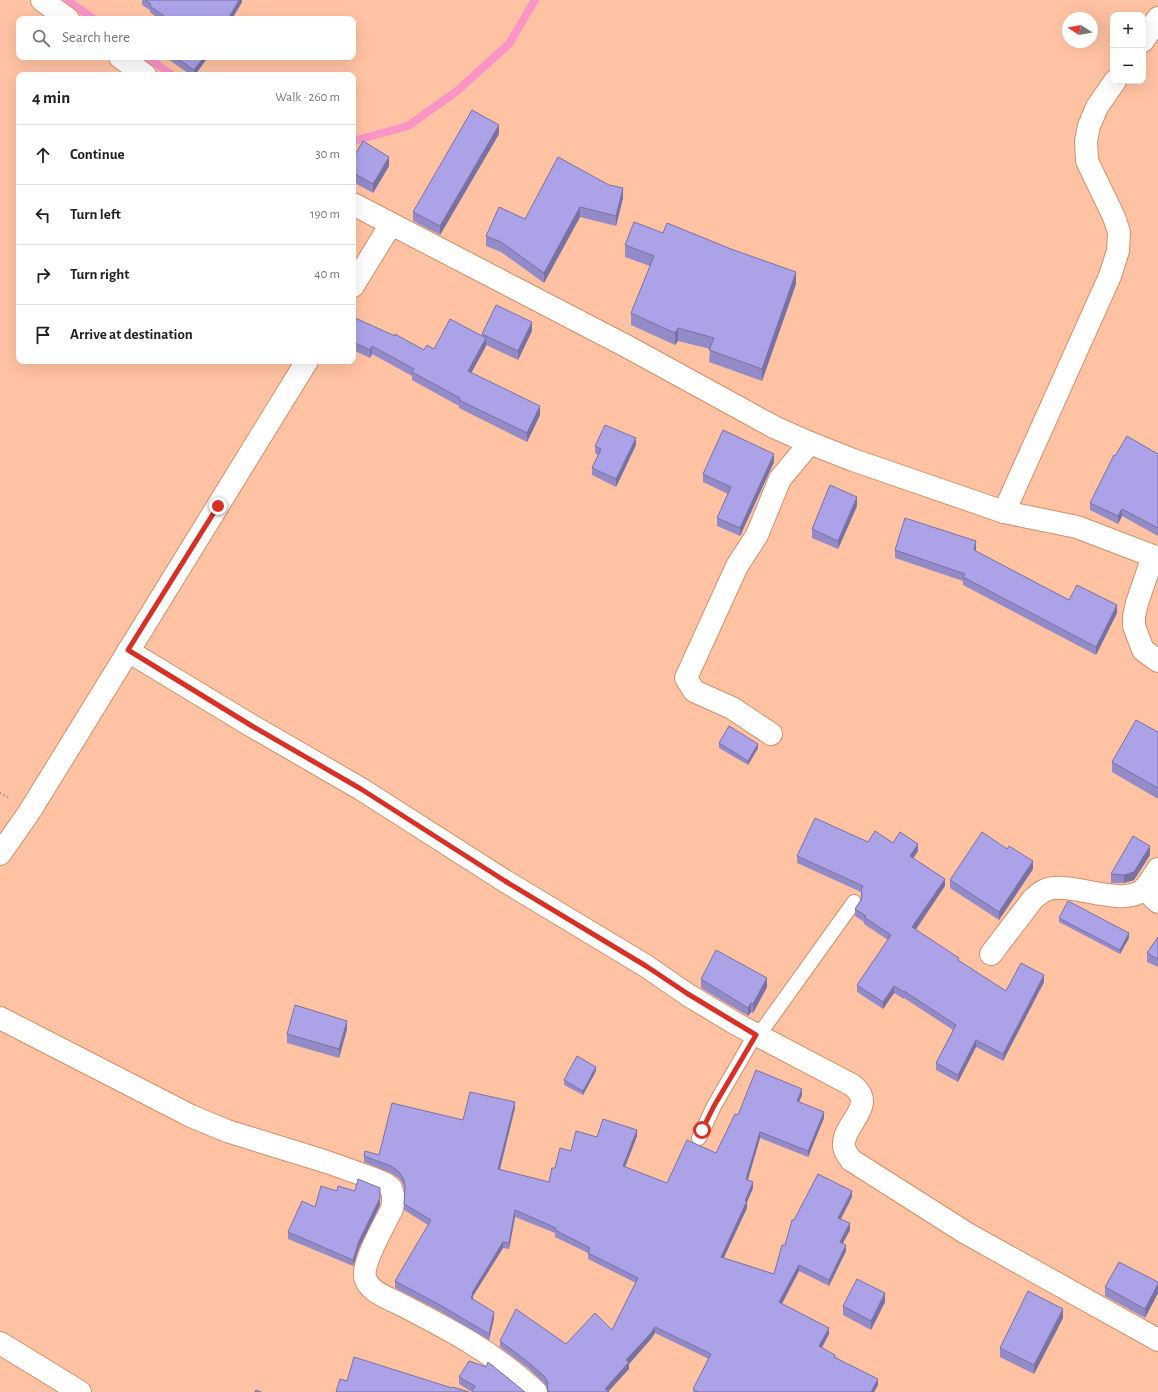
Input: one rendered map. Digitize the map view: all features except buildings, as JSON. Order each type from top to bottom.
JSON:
[{"type":"street","points":[[42,0],[64,16]]},
{"type":"street","points":[[1146,36],[1158,18]]},
{"type":"street","points":[[124,60],[141,72]]},
{"type":"street","points":[[1004,512],[1110,276],[1118,251],[1119,232],[1114,217],[1087,161],[1086,141],[1089,126],[1097,107],[1113,84]]},
{"type":"street","points":[[356,206],[628,347],[774,427],[810,443],[853,460],[1004,512],[1077,527],[1156,557],[1137,603],[1134,616],[1134,626],[1143,650],[1158,661]]},
{"type":"street","points":[[356,281],[391,224]]},
{"type":"street","points":[[0,854],[30,811],[305,364]]},
{"type":"street","points":[[771,734],[732,708],[694,691],[686,678],[737,566],[757,535],[780,479],[810,443]]},
{"type":"street","points":[[128,650],[252,726],[361,789],[505,881],[646,966],[688,994],[757,1035],[852,1085],[858,1090],[862,1097],[862,1105],[845,1136],[844,1144],[846,1152],[851,1160],[966,1233],[1158,1340]]},
{"type":"street","points":[[991,954],[1040,892],[1052,888],[1066,888],[1116,896],[1151,896],[1158,869]]},
{"type":"street","points":[[0,1018],[191,1116],[227,1131],[327,1162],[386,1184],[391,1188],[393,1202],[392,1209],[367,1260],[365,1277],[368,1284],[381,1294],[460,1335],[487,1352],[536,1392]]},
{"type":"street","points":[[0,1343],[80,1392]]},
{"type":"lane","points":[[699,1138],[714,1106],[757,1035],[854,902]]},
{"type":"waterway","points":[[67,0],[90,16]]},
{"type":"waterway","points":[[356,140],[408,126],[457,91],[509,44],[535,0]]},
{"type":"waterway","points":[[151,60],[168,72]]},
{"type":"route","points":[[218,506],[128,650],[252,726],[361,789],[505,881],[646,966],[688,994],[756,1035],[714,1106],[702,1130]]}]
